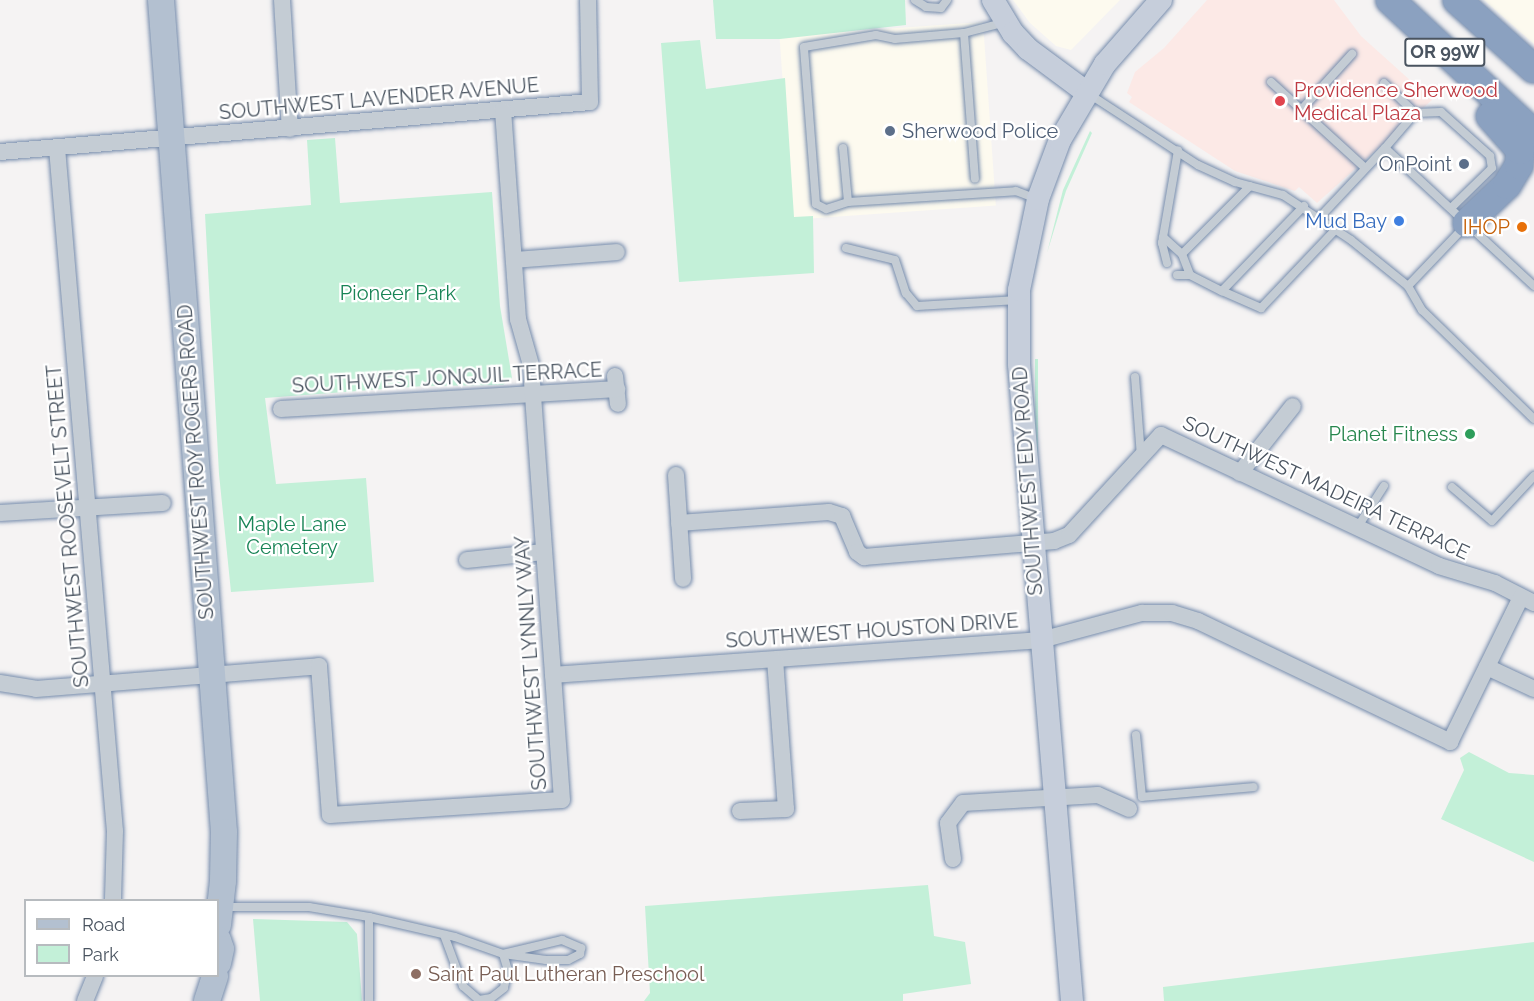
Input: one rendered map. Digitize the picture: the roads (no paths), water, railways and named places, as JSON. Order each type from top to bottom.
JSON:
[{"type":"highway","name":"OR 99W","points":[[1390,0],[1534,134]]},
{"type":"highway","name":"OR 99W","points":[[1457,0],[1534,69]]},
{"type":"highway","points":[[1459,216],[1507,185],[1520,157],[1515,143],[1481,106],[1479,84]]},
{"type":"main road","name":"SOUTHWEST ROY ROGERS ROAD","points":[[161,0],[224,832],[219,916]]},
{"type":"main road","points":[[993,0],[1006,22],[1028,49],[1086,92]]},
{"type":"main road","name":"SOUTHWEST EDY ROAD","points":[[1072,1001],[1018,352],[1019,300],[1038,200],[1051,160],[1086,92],[1105,64],[1161,0]]},
{"type":"main road","points":[[219,942],[221,949],[219,958]]},
{"type":"main road","points":[[191,1001],[197,977]]},
{"type":"main road","points":[[207,1001],[214,977]]},
{"type":"street","points":[[282,0],[290,129]]},
{"type":"street","name":"SOUTHWEST LAVENDER AVENUE","points":[[0,152],[590,102],[588,0]]},
{"type":"street","name":"SOUTHWEST LYNNLY WAY","points":[[0,683],[36,689],[319,666],[330,815],[562,800],[531,365],[518,319],[503,111]]},
{"type":"street","name":"SOUTHWEST ROOSEVELT STREET","points":[[57,148],[115,831],[113,899]]},
{"type":"street","points":[[514,260],[617,252]]},
{"type":"street","name":"SOUTHWEST JONQUIL TERRACE","points":[[281,409],[436,397],[461,399],[617,389]]},
{"type":"street","points":[[1240,473],[1293,406]]},
{"type":"street","name":"SOUTHWEST MADEIRA TERRACE","points":[[679,523],[829,512],[842,516],[857,552],[864,557],[1033,543],[1069,535],[1161,435],[1439,566],[1494,583],[1528,600]]},
{"type":"street","points":[[676,475],[683,579]]},
{"type":"street","points":[[0,513],[87,510],[163,503]]},
{"type":"street","points":[[467,560],[543,552]]},
{"type":"street","points":[[1528,600],[1487,667],[1534,689]]},
{"type":"street","name":"SOUTHWEST HOUSTON DRIVE","points":[[553,675],[1041,640],[1142,614],[1172,614],[1198,621],[1450,742],[1487,667]]},
{"type":"street","points":[[740,812],[786,809],[775,660]]},
{"type":"street","points":[[953,860],[948,824],[963,803],[1098,795],[1136,803]]},
{"type":"street","points":[[85,1001],[94,977]]},
{"type":"lane","points":[[915,0],[926,7],[941,8],[947,0]]},
{"type":"lane","points":[[1006,22],[964,33],[895,39],[876,35],[804,46],[816,204],[826,209],[848,202],[1016,191],[1038,200]]},
{"type":"lane","points":[[964,33],[975,179]]},
{"type":"lane","points":[[1301,110],[1352,54]]},
{"type":"lane","points":[[1271,82],[1364,167]]},
{"type":"lane","points":[[1384,83],[1415,113]]},
{"type":"lane","points":[[1086,92],[1198,165],[1250,186],[1270,190],[1304,206],[1320,217],[1408,285],[1422,310],[1534,419]]},
{"type":"lane","points":[[1320,217],[1415,113],[1441,112],[1493,161],[1492,168],[1408,285]]},
{"type":"lane","points":[[1384,147],[1534,286]]},
{"type":"lane","points":[[843,148],[848,202]]},
{"type":"lane","points":[[1167,263],[1163,237],[1178,150]]},
{"type":"lane","points":[[1182,254],[1250,186]]},
{"type":"lane","points":[[1222,291],[1304,206]]},
{"type":"lane","points":[[1177,275],[1190,276],[1261,308],[1336,229]]},
{"type":"lane","points":[[1163,237],[1182,254],[1190,276]]},
{"type":"lane","points":[[846,248],[895,260],[906,293],[917,306],[1019,300]]},
{"type":"lane","points":[[1135,377],[1141,457]]},
{"type":"lane","points":[[1452,487],[1492,521],[1534,476]]},
{"type":"lane","points":[[1357,528],[1384,486]]},
{"type":"lane","points":[[1136,735],[1136,803],[1254,787]]},
{"type":"lane","points":[[219,916],[309,908],[369,917],[444,935],[503,954],[568,960],[580,954],[580,948],[562,940],[503,954]]},
{"type":"lane","points":[[369,917],[369,1001]]},
{"type":"lane","points":[[444,935],[463,986],[479,1000],[491,998],[504,988],[508,970],[503,954]]},
{"type":"place","name":"Providence Sherwood Medical Plaza","points":[[1280,101]]},
{"type":"place","name":"Sherwood Police","points":[[890,131]]},
{"type":"place","name":"OnPoint","points":[[1464,164]]},
{"type":"place","name":"Mud Bay","points":[[1399,221]]},
{"type":"place","name":"IHOP","points":[[1522,227]]},
{"type":"place","name":"Planet Fitness","points":[[1470,434]]},
{"type":"place","name":"Saint Paul Lutheran Preschool","points":[[416,974]]},
{"type":"park label","name":"Pioneer Park","points":[[398,293]]},
{"type":"park label","name":"Maple Lane Cemetery","points":[[292,536]]}]
